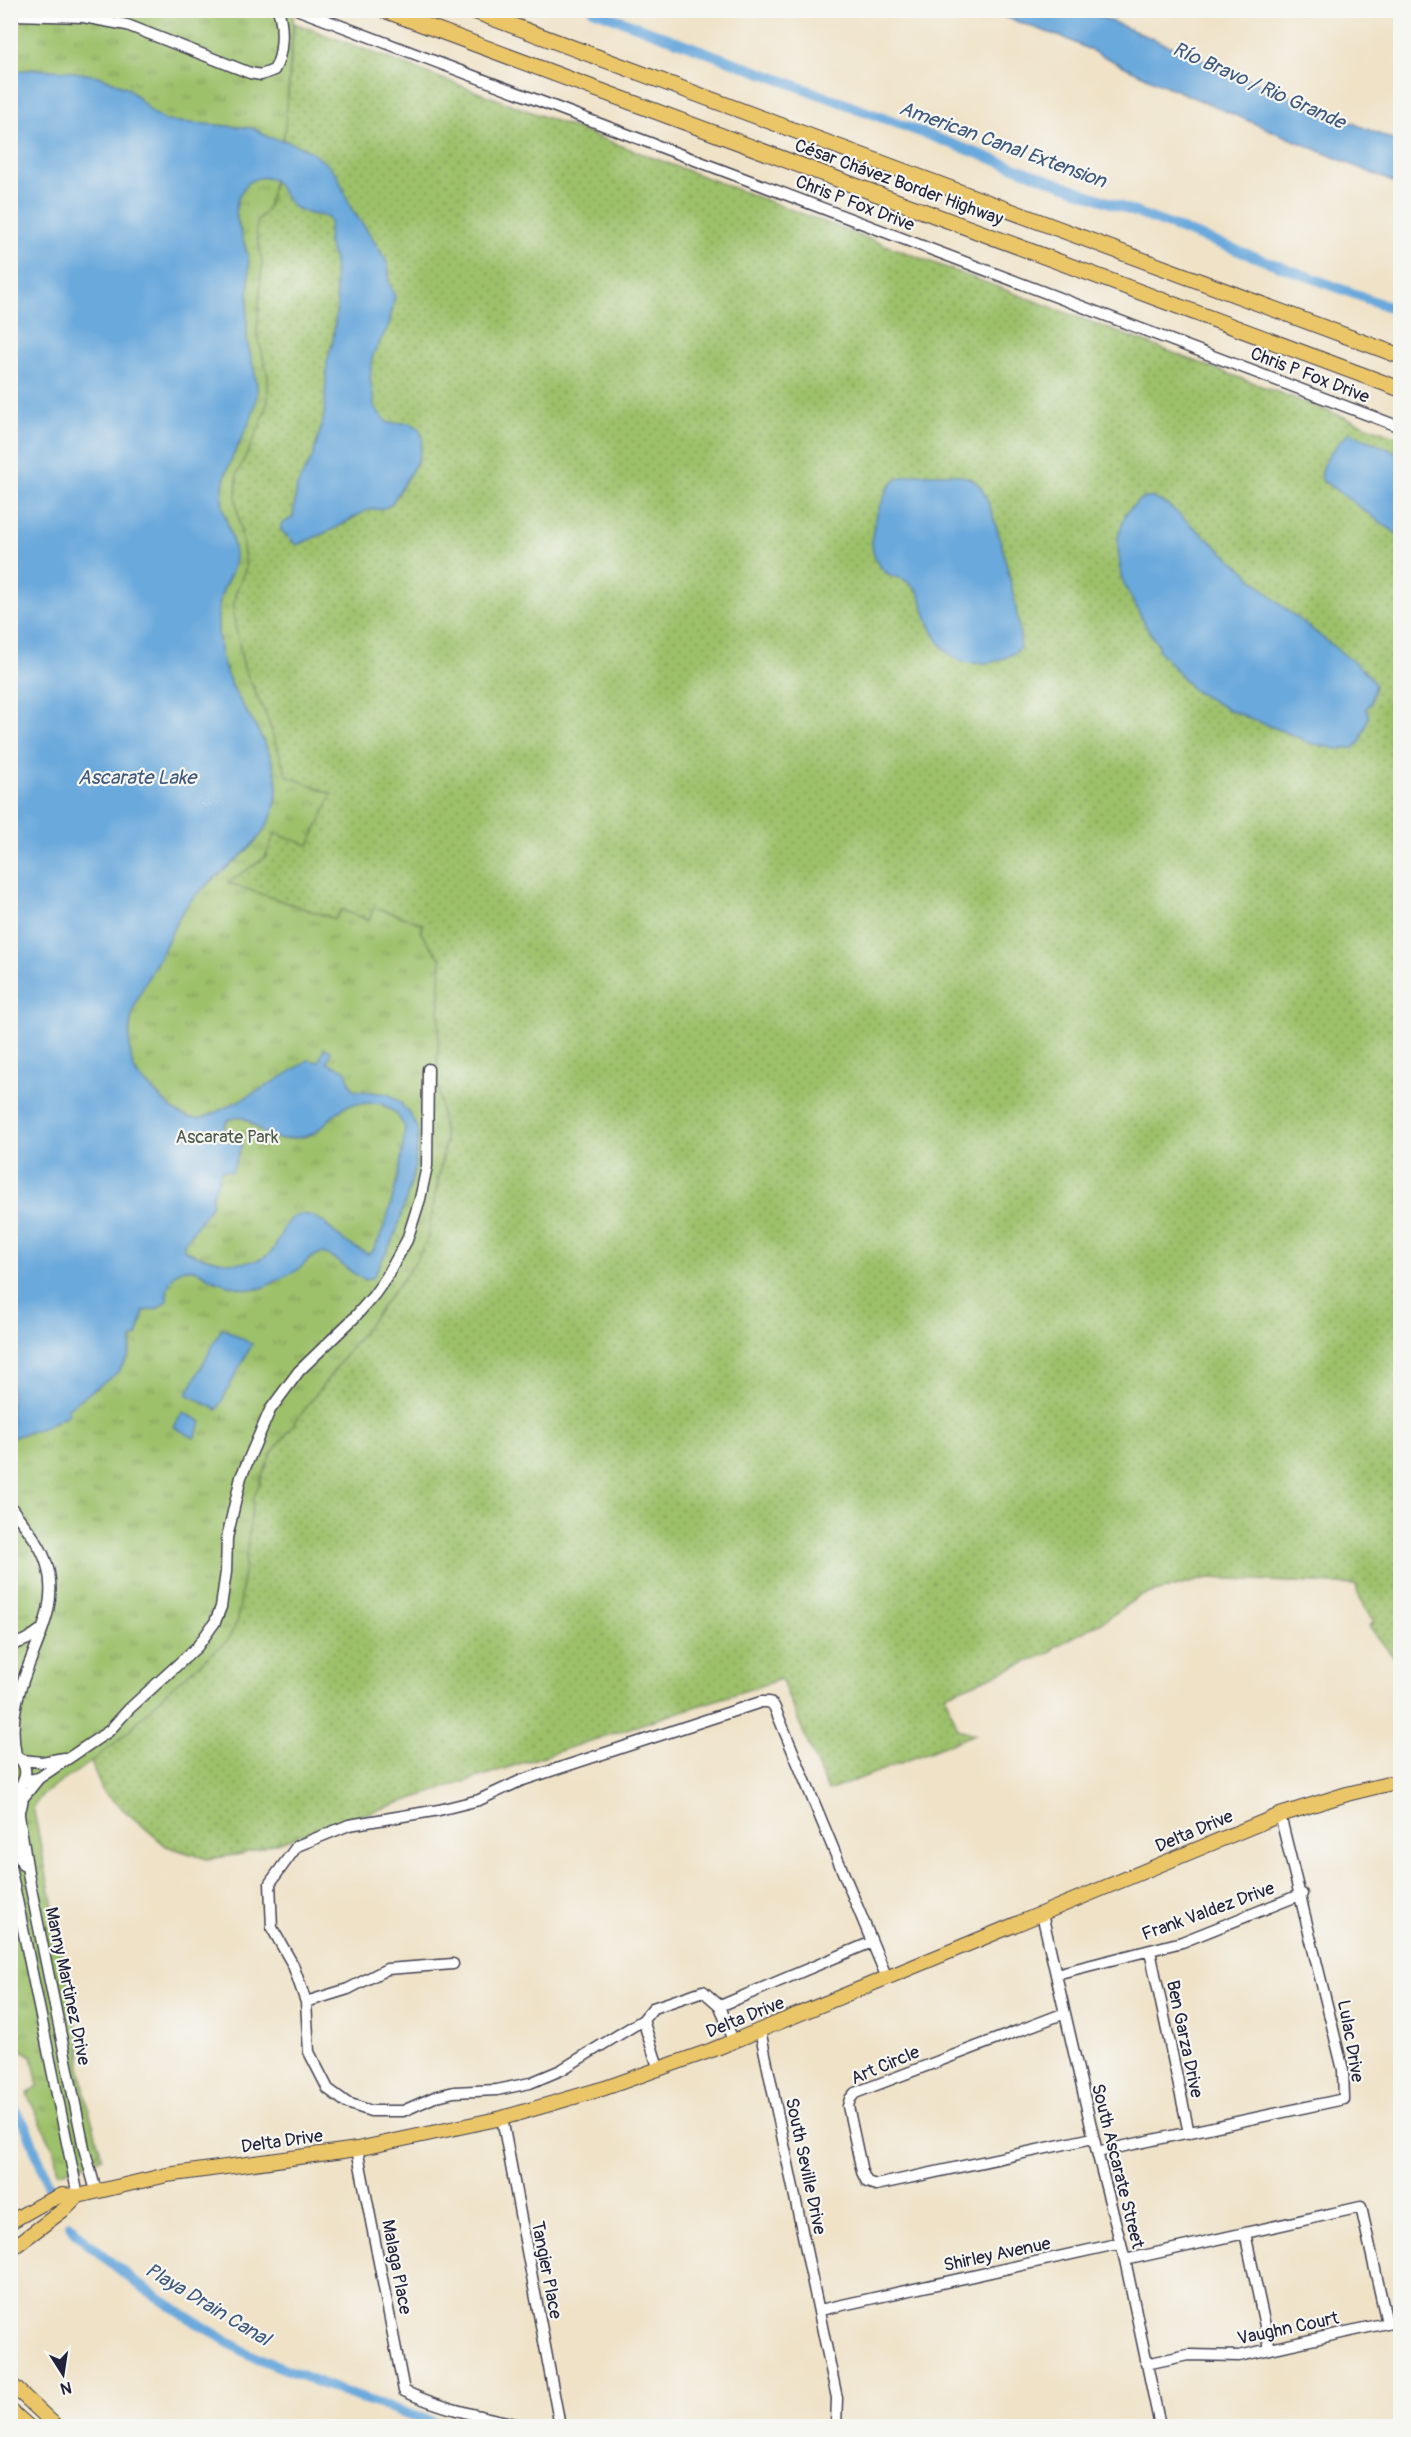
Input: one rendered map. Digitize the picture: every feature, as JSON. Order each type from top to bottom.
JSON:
[{"type":"highway","name":"César Chávez Border Highway","points":[[384,10],[1401,389]]},
{"type":"highway","name":"César Chávez Border Highway","points":[[471,10],[1401,356]]},
{"type":"main road","name":"Delta Drive","points":[[10,2222],[62,2195],[78,2196],[167,2175],[357,2149],[502,2118],[659,2070],[1280,1815],[1347,1794],[1401,1781]]},
{"type":"main road","name":"Delta Drive","points":[[15,2247],[78,2196]]},
{"type":"main road","points":[[10,2229],[15,2247]]},
{"type":"main road","points":[[10,2383],[56,2427]]},
{"type":"main road","points":[[10,2410],[28,2427]]},
{"type":"street","points":[[14,15],[83,17],[127,25],[250,73],[261,75],[274,70],[278,62],[281,28],[278,10]]},
{"type":"street","name":"Chris P Fox Drive","points":[[298,10],[1401,427]]},
{"type":"street","points":[[18,1787],[39,1778],[109,1731],[129,1708],[198,1647],[214,1622],[221,1607],[226,1572],[227,1538],[241,1477],[270,1410],[299,1371],[354,1318],[374,1295],[387,1278],[407,1240],[420,1199],[427,1166],[429,1069]]},
{"type":"street","name":"Manny Martinez Drive","points":[[10,1506],[39,1546],[50,1578],[49,1604],[19,1679],[10,1721],[16,1756],[26,1770],[18,1787],[18,1815],[29,1879],[84,2148],[96,2191]]},
{"type":"street","points":[[10,1646],[28,1639],[40,1630]]},
{"type":"street","points":[[733,2041],[720,2006],[703,1991],[653,2008],[643,2020],[561,2070],[530,2083],[497,2090],[454,2092],[437,2096],[403,2111],[371,2111],[347,2103],[328,2089],[309,2052],[306,2002],[293,1965],[272,1928],[270,1883],[297,1846],[349,1825],[439,1810],[478,1800],[520,1781],[761,1702],[769,1702],[774,1706],[887,1978]]},
{"type":"street","points":[[16,1756],[42,1762],[67,1758]]},
{"type":"street","points":[[18,1815],[23,1798],[39,1778]]},
{"type":"street","name":"Lulac Drive","points":[[1097,2152],[1344,2099],[1343,2070],[1302,1894],[1280,1815]]},
{"type":"street","name":"Manny Martinez Drive","points":[[10,1866],[78,2196]]},
{"type":"street","name":"Frank Valdez Drive","points":[[1056,1974],[1150,1952],[1182,1942],[1302,1894]]},
{"type":"street","name":"South Ascarate Street","points":[[1042,1914],[1097,2152],[1125,2260],[1160,2427]]},
{"type":"street","points":[[720,2006],[872,1942]]},
{"type":"street","points":[[28,1953],[44,1950]]},
{"type":"street","name":"Ben Garza Drive","points":[[1150,1952],[1189,2133]]},
{"type":"street","points":[[306,2002],[348,1989],[387,1969],[453,1964]]},
{"type":"street","name":"Art Circle","points":[[1065,2013],[855,2093],[848,2106],[862,2172],[867,2182],[876,2185],[1094,2138]]},
{"type":"street","points":[[643,2020],[659,2070]]},
{"type":"street","name":"South Seville Drive","points":[[760,2030],[837,2398],[836,2427]]},
{"type":"street","points":[[49,2058],[66,2054]]},
{"type":"street","name":"Tangier Place","points":[[502,2118],[560,2427]]},
{"type":"street","name":"Malaga Place","points":[[357,2149],[404,2391],[423,2400],[525,2427]]},
{"type":"street","points":[[1125,2260],[1361,2207],[1387,2323]]},
{"type":"street","points":[[1245,2233],[1270,2349]]},
{"type":"street","name":"Shirley Avenue","points":[[820,2310],[1121,2243]]},
{"type":"street","name":"Vaughn Court","points":[[1146,2364],[1188,2355],[1226,2357],[1401,2320]]},
{"type":"green space","name":"Ascarate Park","points":[[11,11],[294,11],[285,129],[268,207],[257,223],[256,230],[262,262],[257,333],[268,377],[268,401],[260,426],[237,474],[236,501],[246,567],[235,595],[233,615],[244,668],[267,718],[287,776],[332,794],[309,845],[275,834],[265,857],[228,883],[335,919],[341,910],[369,920],[374,907],[423,924],[421,933],[441,959],[437,1081],[445,1141],[427,1240],[414,1264],[271,1454],[253,1500],[238,1620],[227,1641],[172,1687],[122,1737],[91,1762],[42,1795],[33,1807],[81,2046],[81,2073],[102,2158],[58,2173],[54,2150],[27,2094],[38,2086],[32,2056],[11,2043]]},
{"type":"green space","points":[[294,23],[1400,438],[1400,1665],[1369,1626],[1374,1623],[1359,1599],[1356,1585],[1208,1578],[1140,1596],[1102,1622],[1054,1647],[1052,1652],[945,1695],[958,1729],[975,1734],[828,1791],[781,1679],[242,1854],[207,1859],[166,1846],[103,1792],[91,1762],[122,1737],[172,1687],[271,1454],[414,1264],[427,1240],[444,1152],[445,1140],[437,1081],[441,959],[369,920],[341,910],[335,920],[228,883],[265,857],[275,833],[331,794],[287,776],[267,718],[244,668],[233,615],[235,595],[246,567],[236,501],[237,474],[260,426],[268,401],[268,377],[257,333],[262,262],[256,230],[257,223],[268,207],[285,129]]},
{"type":"water","name":"Río Bravo / Rio Grande","points":[[987,11],[1087,11],[1400,143],[1400,185],[1157,82],[1067,39]]},
{"type":"water","name":"Ascarate Lake","points":[[33,69],[99,76],[128,88],[153,113],[167,121],[253,128],[270,138],[287,141],[310,151],[328,165],[337,174],[352,210],[386,260],[389,282],[395,297],[389,325],[373,355],[370,378],[375,408],[388,423],[410,423],[419,428],[423,439],[418,460],[391,505],[381,509],[367,510],[336,528],[297,545],[281,530],[281,525],[293,517],[297,486],[313,456],[324,417],[327,362],[333,341],[337,306],[334,259],[328,242],[330,221],[326,216],[310,214],[294,207],[272,180],[259,178],[249,182],[241,193],[236,213],[249,265],[247,336],[257,389],[249,423],[225,477],[222,501],[234,547],[235,563],[221,597],[218,627],[225,668],[240,701],[268,749],[274,766],[277,784],[276,804],[270,821],[260,836],[193,898],[179,918],[134,1010],[129,1035],[131,1060],[143,1081],[176,1111],[189,1117],[202,1118],[248,1096],[308,1060],[319,1062],[324,1048],[331,1051],[327,1063],[345,1070],[353,1090],[388,1094],[402,1103],[401,1105],[409,1112],[417,1128],[418,1138],[414,1173],[395,1236],[373,1277],[366,1280],[322,1253],[299,1269],[256,1289],[223,1284],[196,1270],[182,1270],[170,1282],[167,1301],[157,1309],[144,1311],[137,1337],[133,1337],[128,1358],[117,1373],[67,1409],[69,1414],[45,1427],[11,1438],[10,72]],"holes":[[[380,1103],[396,1113],[405,1127],[401,1156],[389,1210],[372,1252],[367,1254],[349,1244],[323,1222],[309,1215],[292,1217],[283,1228],[274,1249],[260,1259],[250,1262],[215,1260],[184,1250],[184,1244],[211,1206],[222,1170],[232,1172],[242,1144],[226,1136],[224,1128],[228,1120],[243,1118],[265,1134],[284,1139],[314,1133],[338,1112],[351,1105]]]},
{"type":"water","points":[[1349,432],[1400,454],[1400,536],[1322,480],[1326,460]]},
{"type":"water","points":[[953,474],[975,482],[987,499],[1013,592],[1020,648],[1008,656],[987,663],[961,661],[945,650],[934,634],[918,591],[905,580],[888,574],[879,565],[872,547],[873,527],[888,489],[893,483],[908,475]]},
{"type":"water","points":[[1153,498],[1168,505],[1281,605],[1366,672],[1375,685],[1371,703],[1366,709],[1369,716],[1360,742],[1354,748],[1337,749],[1305,742],[1227,709],[1193,690],[1158,649],[1158,644],[1147,628],[1121,576],[1118,546],[1118,537],[1126,513],[1139,500]]},
{"type":"water","points":[[222,1328],[252,1344],[217,1410],[187,1394]]},
{"type":"water","points":[[183,1412],[202,1422],[194,1438],[174,1427]]},
{"type":"waterway","name":"American Canal Extension","points":[[593,10],[1400,311]]},
{"type":"waterway","name":"Playa Drain Canal","points":[[10,2103],[26,2127],[50,2189]]},
{"type":"waterway","name":"Playa Drain Canal","points":[[70,2225],[75,2233],[134,2281],[248,2354],[343,2392],[445,2426]]}]
